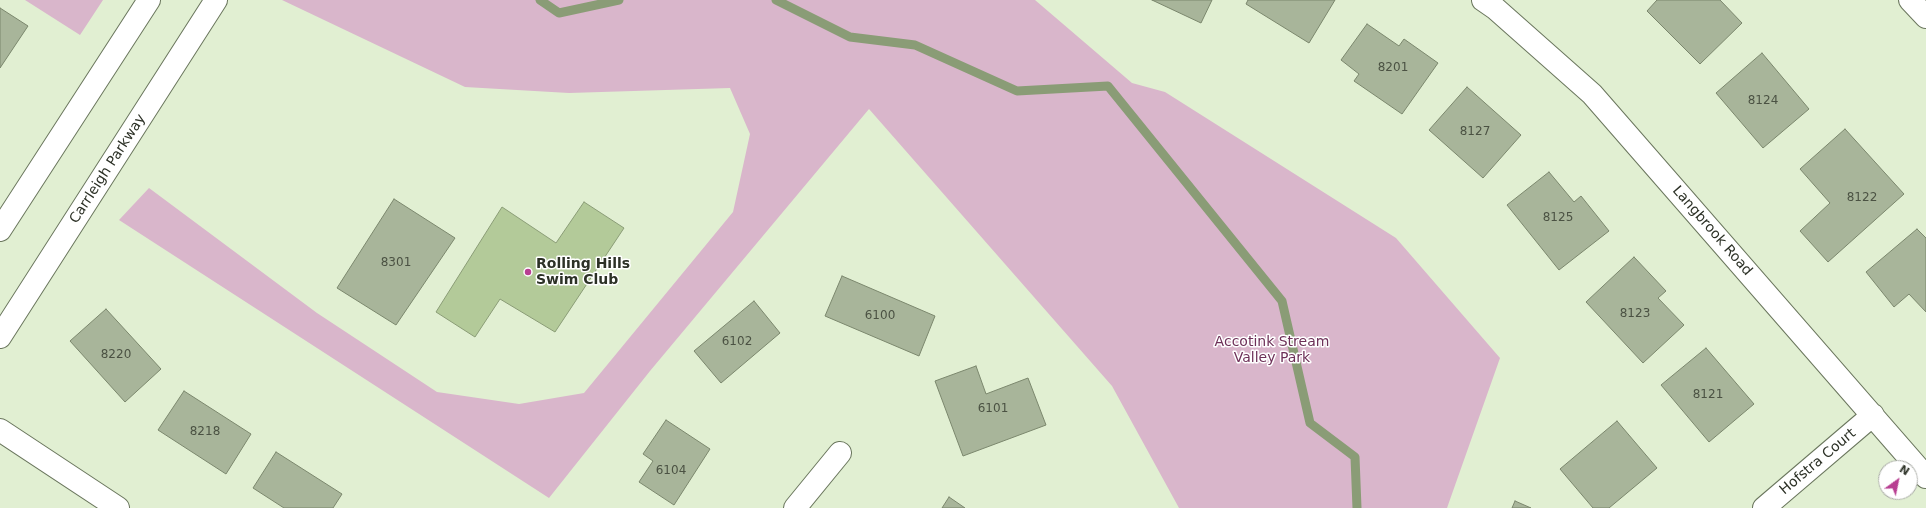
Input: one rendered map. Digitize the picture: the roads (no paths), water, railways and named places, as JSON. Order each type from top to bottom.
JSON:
[{"type":"street","points":[[0,230],[149,0]]},
{"type":"street","name":"Carrleigh Parkway","points":[[0,337],[216,0]]},
{"type":"street","name":"Langbrook Road","points":[[1483,0],[1496,9],[1592,94],[1926,477]]},
{"type":"street","points":[[1910,0],[1926,17]]},
{"type":"street","name":"Hofstra Court","points":[[1764,508],[1873,415]]},
{"type":"street","points":[[0,430],[118,508]]},
{"type":"street","points":[[795,508],[840,453]]},
{"type":"waterway","points":[[540,0],[559,13],[619,0]]},
{"type":"waterway","points":[[776,0],[850,37],[915,45],[1017,91],[1108,86],[1282,301],[1310,423],[1355,457],[1357,508]]},
{"type":"place","name":"Rolling Hills Swim Club","points":[[528,272]]},
{"type":"park label","name":"Accotink Stream Valley Park","points":[[1272,350]]}]
